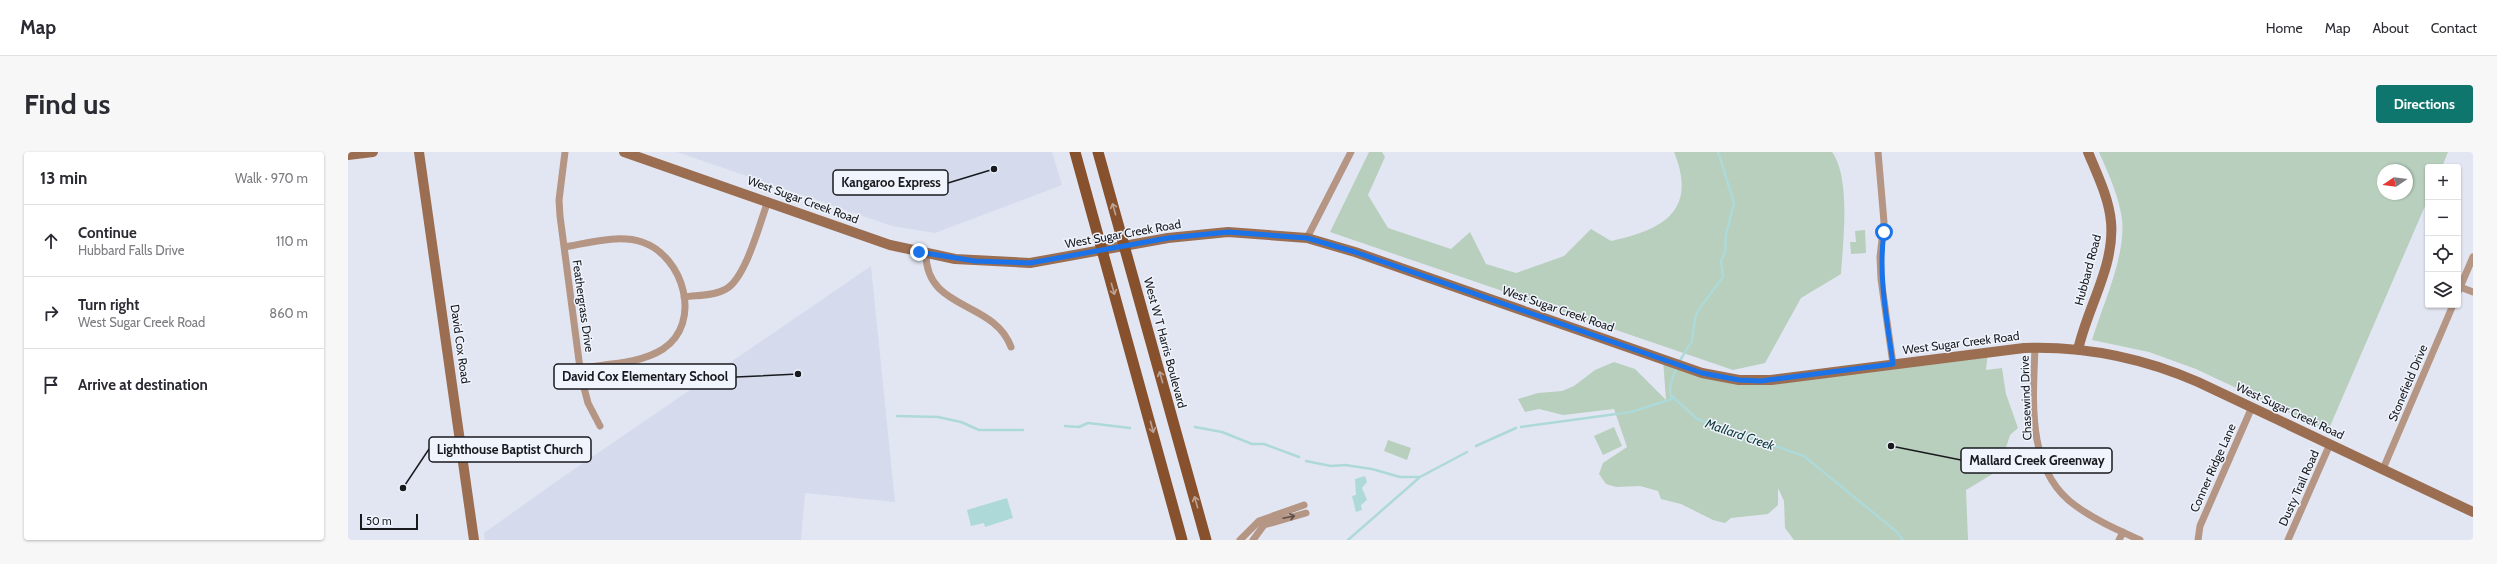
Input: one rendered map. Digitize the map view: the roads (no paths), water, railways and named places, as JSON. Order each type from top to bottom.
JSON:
[{"type":"main road","points":[[348,155],[373,152]]},
{"type":"main road","name":"David Cox Road","points":[[419,152],[474,540]]},
{"type":"main road","name":"West Sugar Creek Road","points":[[624,152],[768,201],[890,245],[926,254],[975,261],[1024,263],[1103,251],[1175,237],[1228,232],[1307,238],[1355,252],[1702,373],[1739,380],[1761,381],[2035,348],[2078,350],[2130,359],[2160,367],[2198,382],[2473,512]]},
{"type":"main road","points":[[1075,152],[1182,540]]},
{"type":"main road","name":"West W T Harris Boulevard","points":[[1098,152],[1206,540]]},
{"type":"main road","name":"Hubbard Road","points":[[2078,350],[2103,272],[2111,237],[2109,211],[2088,152]]},
{"type":"street","name":"Feathergrass Drive","points":[[565,152],[559,200],[564,247],[580,368],[588,403],[600,426]]},
{"type":"street","points":[[1307,238],[1351,152]]},
{"type":"street","points":[[1878,152],[1884,222],[1880,257],[1881,279],[1893,364]]},
{"type":"street","points":[[684,297],[720,292],[733,284],[744,265],[768,201]]},
{"type":"street","name":"Feathergrass Drive","points":[[564,247],[629,239],[650,245],[659,250],[677,272],[684,297],[684,314],[678,335],[662,350],[640,358],[580,368]]},
{"type":"street","points":[[926,254],[928,271],[943,293],[950,300],[984,315],[1005,334],[1010,347]]},
{"type":"street","points":[[2461,285],[2473,257]]},
{"type":"street","points":[[2461,290],[2473,292]]},
{"type":"street","name":"Stonefield Drive","points":[[2383,469],[2451,308]]},
{"type":"street","name":"Chasewind Drive","points":[[2035,348],[2036,428],[2038,445],[2046,471],[2063,494],[2075,505],[2140,540]]},
{"type":"street","name":"Conner Ridge Lane","points":[[2198,540],[2200,526],[2252,407]]},
{"type":"street","name":"Dusty Trail Road","points":[[2288,540],[2330,444]]},
{"type":"street","points":[[1240,540],[1259,521],[1304,505]]},
{"type":"street","points":[[1253,540],[1264,524],[1306,513]]},
{"type":"street","points":[[2119,540],[2123,532]]},
{"type":"waterway","name":"Mallard Creek","points":[[1679,362],[1692,341],[1695,318],[1699,309],[1723,277],[1721,261],[1725,252],[1726,234],[1734,203],[1718,152]]},
{"type":"waterway","points":[[1521,427],[1631,412],[1672,399],[1670,387],[1677,367]]},
{"type":"waterway","name":"Mallard Creek","points":[[1672,396],[1697,419],[1804,456],[1897,532],[1903,540]]},
{"type":"waterway","points":[[897,416],[938,417],[961,422],[979,430],[1023,430]]},
{"type":"waterway","points":[[1065,426],[1079,427],[1088,423],[1130,428]]},
{"type":"waterway","points":[[1195,427],[1222,432],[1252,444],[1264,444],[1299,457]]},
{"type":"waterway","points":[[1476,446],[1516,428]]},
{"type":"waterway","points":[[1348,540],[1420,477],[1467,452]]},
{"type":"waterway","points":[[1306,461],[1331,466],[1345,465],[1372,469],[1400,477],[1420,477]]},
{"type":"place","name":"Kangaroo Express","points":[[994,169]]},
{"type":"place","name":"David Cox Elementary School","points":[[798,374]]},
{"type":"place","name":"Mallard Creek Greenway","points":[[1891,446]]},
{"type":"place","name":"Lighthouse Baptist Church","points":[[403,488]]}]
